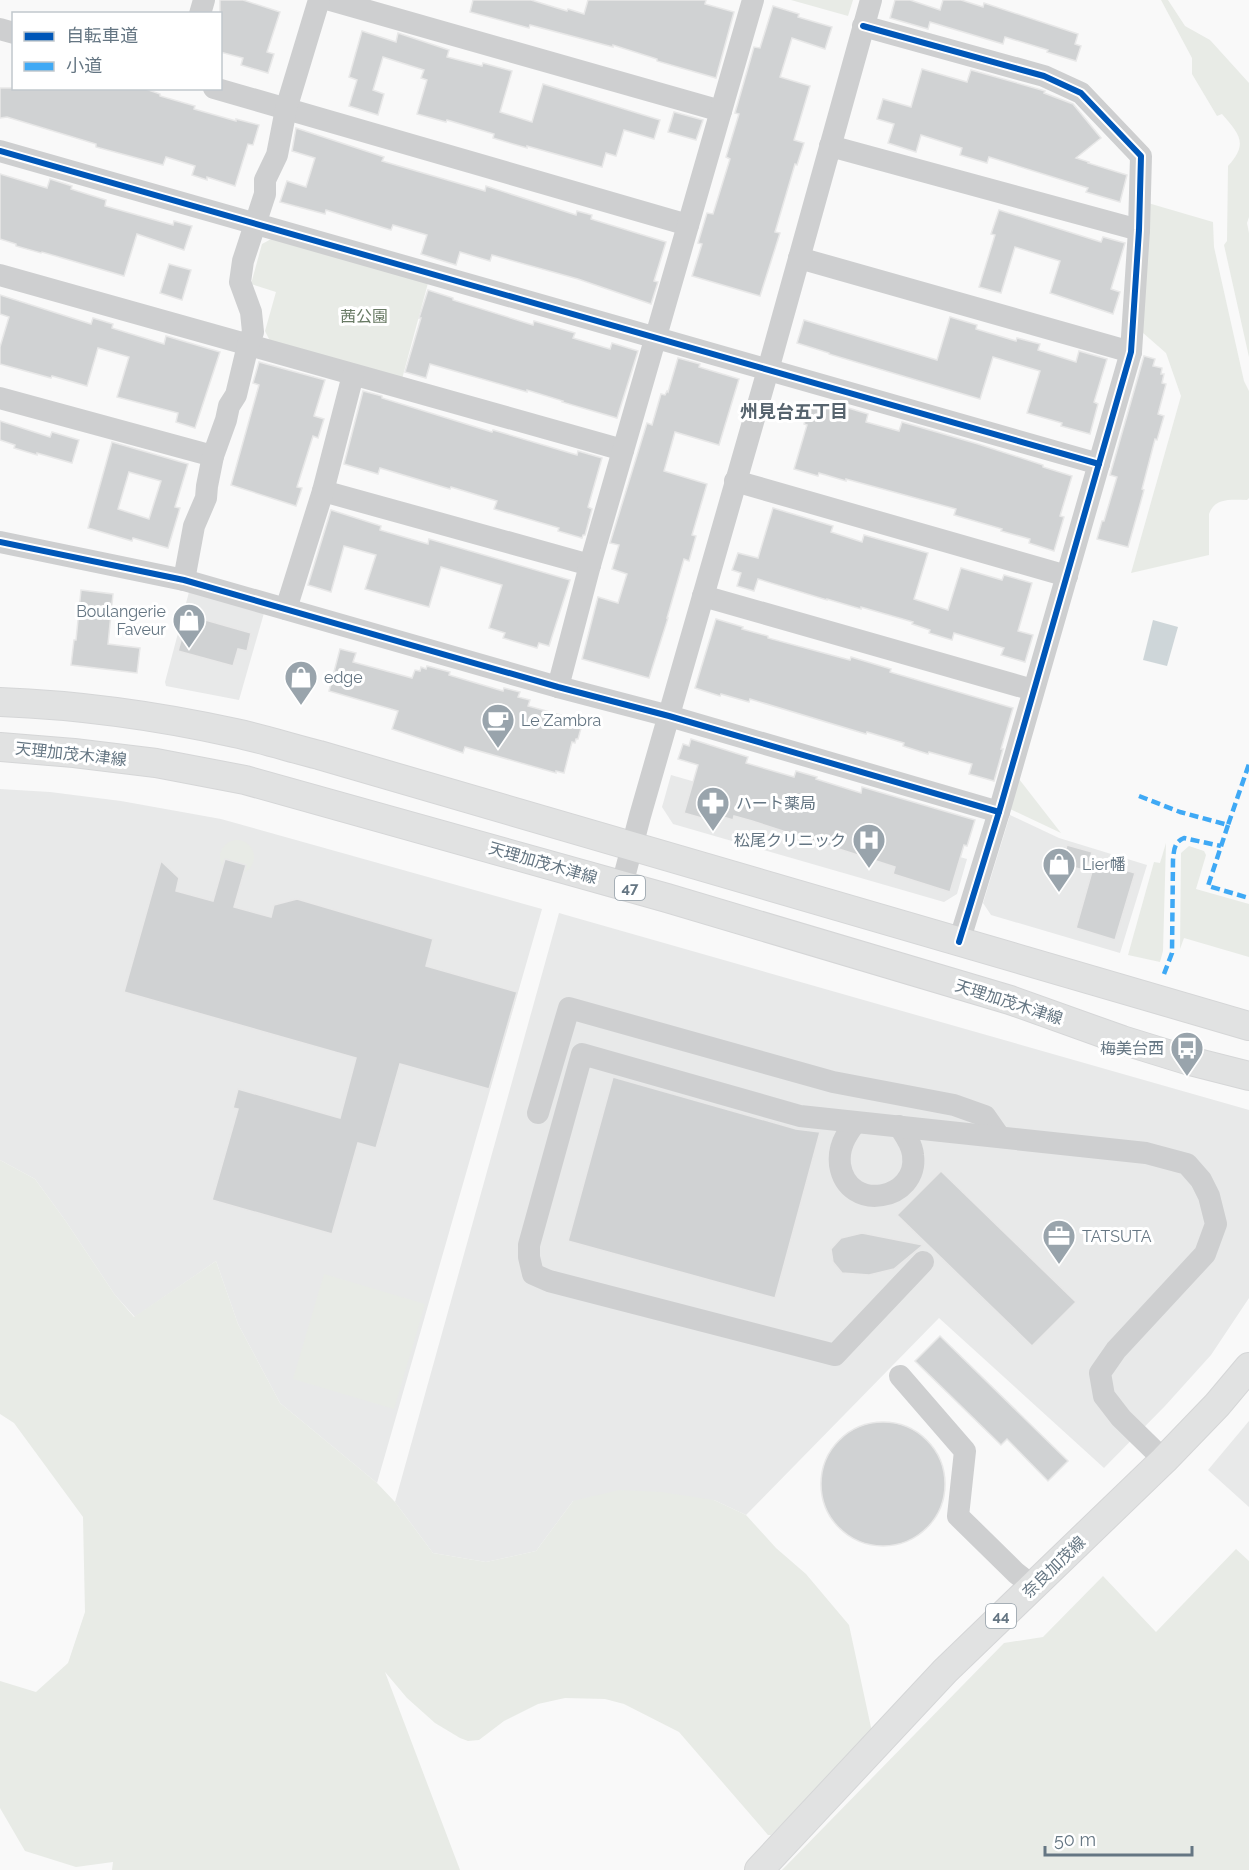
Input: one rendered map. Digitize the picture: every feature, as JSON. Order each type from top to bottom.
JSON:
[{"type":"main road","points":[[0,702],[64,705],[126,713],[236,733],[319,755],[1249,1026]]},
{"type":"main road","name":"天理加茂木津線","points":[[0,747],[156,763],[245,780],[622,885],[1010,1000],[1122,1040],[1249,1076]]},
{"type":"main road","name":"奈良加茂線","points":[[759,1870],[945,1671],[1164,1460],[1217,1405],[1249,1367]]},
{"type":"street","points":[[184,580],[194,526],[206,498],[213,456],[229,406],[236,395],[253,332],[251,312],[240,282],[243,261],[265,194],[265,180],[277,155],[286,109],[319,0]]},
{"type":"street","points":[[330,0],[721,111]]},
{"type":"street","points":[[558,687],[590,565],[753,0]]},
{"type":"street","points":[[622,885],[871,0]]},
{"type":"street","points":[[863,26],[1044,76],[1081,93],[1141,156],[1131,352],[999,812],[959,942]]},
{"type":"street","points":[[221,90],[688,225]]},
{"type":"street","points":[[830,146],[1139,230]]},
{"type":"street","points":[[0,151],[1099,464]]},
{"type":"street","points":[[799,258],[1131,352]]},
{"type":"street","points":[[0,275],[623,450]]},
{"type":"street","points":[[286,609],[323,491],[353,375]]},
{"type":"street","points":[[0,398],[213,456]]},
{"type":"street","points":[[735,482],[1067,576]]},
{"type":"street","points":[[323,491],[590,565]]},
{"type":"street","points":[[0,542],[184,580],[558,687],[669,716],[999,812]]},
{"type":"street","points":[[703,597],[1033,690]]},
{"type":"street","points":[[538,1113],[569,1008],[833,1082],[954,1106],[985,1116],[999,1136]]},
{"type":"street","points":[[923,1262],[835,1355],[549,1281],[533,1274],[530,1245],[582,1054],[800,1116],[1146,1153],[1187,1164],[1201,1180],[1209,1196],[1216,1224],[1205,1254],[1116,1350],[1100,1373],[1104,1396],[1121,1418],[1164,1460]]},
{"type":"street","points":[[855,1123],[842,1143],[840,1161],[842,1177],[858,1193],[871,1196],[884,1196],[896,1190],[907,1181],[913,1169],[912,1147],[899,1126]]},
{"type":"street","points":[[900,1376],[965,1451],[958,1516],[1016,1573],[1034,1587]]},
{"type":"shaded area","points":[[189,592],[264,613],[239,700],[166,686],[165,682]]},
{"type":"shaded area","points":[[1153,620],[1178,627],[1167,666],[1143,660]]},
{"type":"shaded area","points":[[671,775],[967,859],[957,894],[944,902],[673,824],[662,807]]},
{"type":"shaded area","points":[[0,789],[50,792],[121,801],[221,819],[542,909],[377,1483],[280,1403],[238,1324],[216,1261],[135,1317],[115,1295],[35,1179],[0,1160]]},
{"type":"shaded area","points":[[1010,815],[1059,838],[1147,865],[1120,953],[991,915],[983,903]]},
{"type":"shaded area","points":[[559,913],[1249,1110],[1249,1298],[1211,1355],[1104,1468],[939,1318],[746,1515],[714,1500],[573,1501],[536,1551],[486,1562],[433,1553],[395,1502]]},
{"type":"shaded area","points":[[1249,1421],[1249,1507],[1208,1470]]},
{"type":"green space","points":[[791,0],[853,0],[848,16]]},
{"type":"green space","points":[[1161,0],[1168,0],[1185,26],[1210,40],[1249,83],[1249,217],[1247,223],[1249,233],[1249,357],[1224,245],[1227,241],[1228,166],[1238,151],[1239,139],[1222,114],[1217,116],[1192,74],[1192,58]]},
{"type":"green space","points":[[1148,203],[1213,222],[1214,247],[1244,381],[1249,391],[1249,498],[1220,502],[1212,509],[1209,514],[1209,555],[1131,573],[1181,396],[1166,353],[1142,332]]},
{"type":"green space","name":"茜公園","points":[[273,238],[428,283],[402,379],[270,341],[265,331],[276,292],[251,284],[262,244]]},
{"type":"green space","points":[[1019,779],[1061,833],[1010,809]]},
{"type":"green space","points":[[237,840],[249,845],[254,857],[249,869],[237,874],[225,869],[220,857],[225,845]]},
{"type":"green space","points":[[1166,843],[1163,951],[1160,962],[1128,955],[1154,862],[1160,863]]},
{"type":"green space","points":[[1189,846],[1204,851],[1206,855],[1196,889],[1249,904],[1249,957],[1184,938],[1180,949],[1181,853]]},
{"type":"green space","points":[[0,1160],[35,1179],[115,1295],[134,1317],[216,1261],[238,1324],[280,1403],[377,1483],[395,1502],[433,1553],[486,1562],[536,1551],[573,1501],[619,1490],[661,1492],[714,1500],[746,1515],[776,1548],[806,1574],[849,1625],[872,1732],[771,1835],[768,1835],[679,1732],[624,1704],[605,1699],[565,1698],[538,1704],[504,1721],[479,1740],[468,1741],[435,1723],[407,1698],[385,1672],[460,1870],[112,1870],[113,1862],[76,1867],[25,1851],[0,1808],[0,1681],[36,1692],[68,1663],[85,1612],[83,1517],[14,1423],[0,1414]]},
{"type":"green space","points":[[324,1274],[425,1304],[394,1409],[293,1379]]},
{"type":"green space","points":[[1236,1549],[1249,1561],[1249,1870],[782,1870],[1004,1643],[1043,1637],[1103,1576],[1156,1632]]},
{"type":"building","points":[[220,0],[243,0],[280,12],[267,52],[274,54],[268,73],[241,65],[243,58],[222,53],[222,12],[220,12]]},
{"type":"building","points":[[473,0],[531,0],[584,14],[588,0],[706,0],[705,4],[734,12],[716,78],[657,61],[657,59],[613,45],[613,47],[530,25],[529,28],[470,12]]},
{"type":"building","points":[[895,0],[910,0],[940,10],[943,0],[961,0],[983,7],[984,3],[1078,34],[1075,44],[1081,46],[1076,61],[1005,37],[1003,44],[930,22],[928,29],[890,18]]},
{"type":"building","points":[[773,6],[799,14],[798,17],[832,27],[825,49],[792,38],[780,77],[810,86],[794,140],[804,143],[797,165],[795,164],[775,232],[780,233],[760,296],[692,276],[702,244],[698,243],[707,213],[713,214],[730,159],[726,157],[739,114],[735,113],[754,47],[760,48]]},
{"type":"building","points":[[362,31],[396,42],[398,33],[449,50],[447,57],[512,71],[500,112],[532,122],[543,84],[660,120],[654,139],[624,130],[616,156],[606,153],[602,167],[493,138],[494,134],[417,114],[427,80],[421,78],[424,70],[383,57],[373,90],[384,94],[378,115],[349,106],[357,80],[349,77]]},
{"type":"building","points":[[922,69],[967,82],[971,70],[1045,91],[1044,93],[1073,104],[1101,138],[1076,158],[1127,175],[1120,202],[1086,192],[1088,188],[989,157],[987,163],[960,155],[962,148],[921,135],[916,152],[888,143],[894,124],[877,119],[883,99],[911,107]]},
{"type":"building","points":[[0,88],[12,88],[12,90],[149,90],[160,96],[195,106],[194,109],[259,125],[253,145],[248,144],[235,186],[192,175],[195,166],[166,157],[163,165],[96,147],[96,144],[7,117],[0,118]]},
{"type":"building","points":[[674,112],[703,120],[696,140],[668,132]]},
{"type":"building","points":[[296,128],[384,157],[382,161],[485,191],[486,186],[576,215],[577,211],[592,215],[591,219],[666,242],[654,281],[658,282],[651,304],[578,279],[492,255],[490,261],[460,252],[456,265],[421,254],[427,235],[393,225],[391,230],[326,210],[325,214],[280,202],[287,181],[306,187],[315,158],[292,151]]},
{"type":"building","points":[[0,174],[47,188],[50,179],[72,186],[71,189],[106,200],[105,206],[173,225],[174,221],[192,226],[184,250],[137,234],[124,276],[16,246],[16,244],[0,239]]},
{"type":"building","points":[[999,210],[1101,242],[1103,237],[1125,243],[1111,289],[1120,292],[1113,314],[1050,293],[1060,261],[1015,247],[1001,293],[979,287],[995,235],[991,234]]},
{"type":"building","points":[[169,264],[191,270],[182,300],[160,293]]},
{"type":"building","points":[[428,290],[533,325],[534,321],[575,333],[573,338],[610,349],[612,343],[638,351],[617,418],[527,390],[527,392],[430,364],[426,378],[405,372]]},
{"type":"building","points":[[0,295],[91,324],[93,318],[113,324],[112,328],[164,344],[166,336],[220,352],[195,428],[176,422],[178,413],[117,397],[129,357],[98,348],[87,386],[0,364],[0,347],[9,317],[0,314]]},
{"type":"building","points":[[950,317],[977,325],[976,329],[1016,341],[1017,338],[1040,344],[1038,350],[1076,362],[1079,351],[1107,359],[1094,402],[1098,404],[1090,434],[1027,413],[1040,371],[993,357],[980,399],[797,343],[804,320],[937,360]]},
{"type":"building","points":[[1144,356],[1155,359],[1153,366],[1162,368],[1161,374],[1164,374],[1162,383],[1166,384],[1158,414],[1164,416],[1157,440],[1155,439],[1128,547],[1097,539],[1117,477],[1110,475]]},
{"type":"building","points":[[678,358],[739,379],[719,445],[675,432],[664,471],[707,484],[692,535],[696,536],[689,561],[684,559],[649,678],[582,659],[598,597],[618,603],[627,574],[612,569],[619,545],[610,543],[647,423],[652,425],[661,394],[665,395],[668,392]]},
{"type":"building","points":[[259,362],[325,380],[314,416],[324,419],[318,438],[313,436],[297,487],[302,488],[296,506],[231,485],[259,385],[253,383]]},
{"type":"building","points":[[363,391],[492,432],[493,430],[577,455],[578,451],[602,458],[588,507],[592,509],[585,535],[582,538],[558,531],[559,528],[494,509],[497,501],[451,487],[450,489],[380,468],[378,474],[344,464]]},
{"type":"building","points":[[811,402],[843,411],[845,407],[868,414],[866,422],[899,431],[902,422],[978,444],[1072,476],[1060,516],[1064,517],[1054,551],[1029,543],[1030,539],[954,515],[956,509],[846,479],[846,481],[819,473],[818,476],[794,469]]},
{"type":"building","points":[[0,421],[50,437],[52,432],[79,440],[72,463],[14,448],[15,445],[0,440]]},
{"type":"building","points":[[112,442],[188,464],[175,507],[180,508],[168,548],[133,538],[132,541],[88,528]],"holes":[[[129,472],[161,481],[149,519],[118,509]]]},
{"type":"building","points":[[773,508],[833,526],[831,532],[862,542],[864,535],[928,553],[914,599],[948,610],[961,568],[1002,580],[1004,575],[1032,583],[1018,631],[1033,635],[1025,662],[1001,655],[1004,648],[954,633],[952,640],[929,633],[930,630],[912,624],[913,622],[758,579],[754,591],[737,586],[741,573],[732,570],[738,553],[758,558]]},
{"type":"building","points":[[331,510],[381,526],[380,530],[428,544],[429,539],[570,580],[549,646],[539,643],[537,648],[503,638],[505,633],[489,628],[502,585],[441,567],[429,607],[365,589],[376,555],[344,546],[331,592],[308,585]]},
{"type":"building","points":[[81,590],[113,594],[108,644],[140,648],[137,673],[71,665]]},
{"type":"building","points":[[188,615],[251,633],[247,651],[238,649],[233,666],[178,651]]},
{"type":"building","points":[[716,619],[768,636],[768,638],[850,660],[851,657],[891,669],[890,672],[1013,708],[994,781],[969,774],[972,764],[929,752],[928,754],[903,746],[904,743],[750,699],[749,702],[695,688]]},
{"type":"building","points":[[340,649],[356,653],[353,662],[412,678],[415,670],[420,671],[421,667],[426,669],[427,666],[503,691],[504,688],[520,692],[518,697],[530,700],[528,706],[583,721],[578,739],[575,743],[572,742],[564,773],[556,771],[556,773],[465,747],[463,753],[392,729],[398,711],[329,691]]},
{"type":"building","points":[[691,739],[748,757],[746,763],[794,777],[796,771],[861,793],[862,787],[975,820],[967,846],[964,845],[950,892],[893,874],[895,867],[752,821],[734,816],[733,820],[707,812],[705,819],[684,813],[698,765],[678,759],[683,744],[689,746]]},
{"type":"building","points":[[1067,845],[1092,852],[1087,871],[1061,864]]},
{"type":"building","points":[[225,859],[246,865],[234,907],[271,917],[274,905],[297,899],[433,939],[426,966],[517,992],[489,1089],[400,1064],[376,1148],[358,1143],[332,1234],[212,1200],[238,1109],[233,1108],[238,1089],[340,1118],[356,1058],[124,992],[161,861],[179,878],[176,891],[213,901]]},
{"type":"building","points":[[1095,861],[1135,873],[1115,940],[1076,928]]},
{"type":"building","points":[[613,1077],[796,1129],[820,1132],[775,1298],[568,1241]]},
{"type":"building","points":[[941,1171],[1076,1302],[1032,1346],[897,1215]]},
{"type":"building","points":[[862,1233],[923,1245],[894,1269],[869,1275],[842,1273],[833,1262],[831,1249],[841,1238]]},
{"type":"building","points":[[940,1336],[1068,1461],[1048,1481],[1007,1439],[1001,1445],[915,1361]]},
{"type":"building","points":[[883,1422],[907,1426],[927,1440],[941,1460],[945,1484],[941,1508],[927,1528],[907,1542],[883,1546],[859,1542],[839,1528],[825,1508],[821,1484],[825,1460],[839,1440],[859,1426]]},
{"type":"marked path","points":[[1139,796],[1180,812],[1228,825],[1249,764]]},
{"type":"marked path","points":[[1228,825],[1208,886],[1249,898]]},
{"type":"marked path","points":[[1164,974],[1172,953],[1175,847],[1184,838],[1221,846]]},
{"type":"cycle path","points":[[863,26],[1044,76],[1081,93],[1141,156],[1131,352],[999,812],[959,942]]},
{"type":"cycle path","points":[[0,151],[1099,464]]},
{"type":"cycle path","points":[[0,542],[184,580],[558,687],[669,716],[999,812]]},
{"type":"place","name":"Boulangerie Faveur","points":[[189,649]]},
{"type":"place","name":"edge","points":[[301,706]]},
{"type":"place","name":"Le Zambra","points":[[498,749]]},
{"type":"place","name":"ハート薬局","points":[[713,832]]},
{"type":"place","name":"松尾クリニック","points":[[869,869]]},
{"type":"place","name":"Lier幡","points":[[1059,893]]},
{"type":"place","name":"梅美台西","points":[[1187,1077]]},
{"type":"place","name":"TATSUTA","points":[[1059,1265]]},
{"type":"district","name":"州見台五丁目","points":[[794,411]]}]
